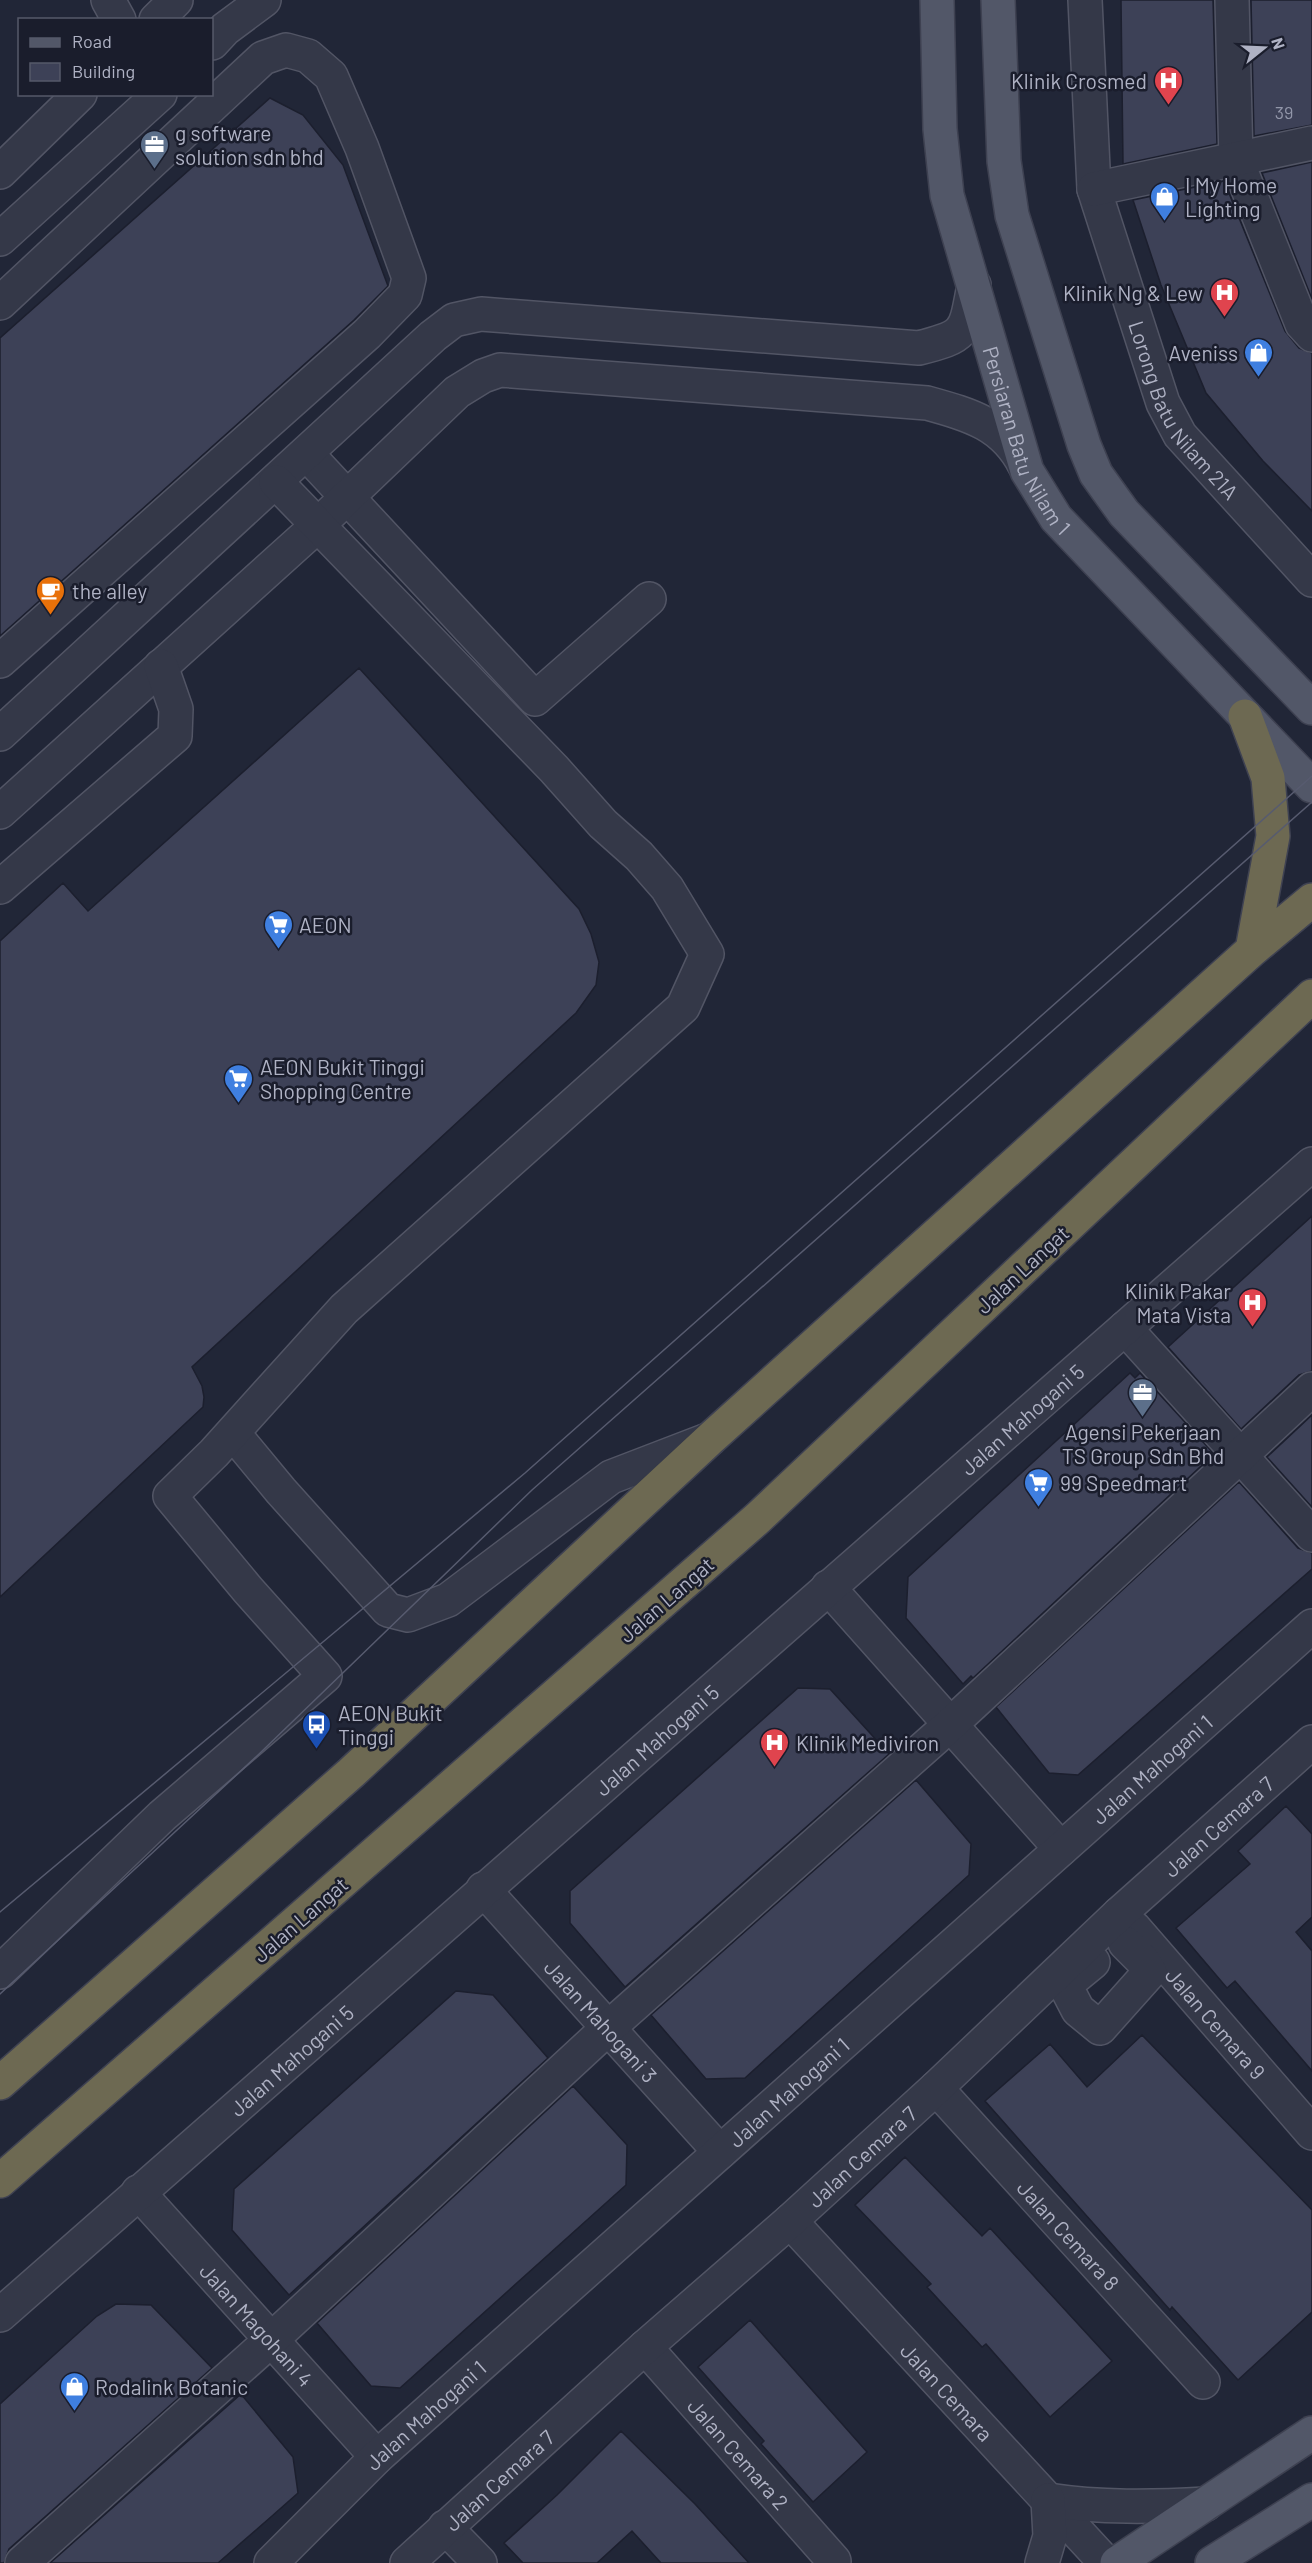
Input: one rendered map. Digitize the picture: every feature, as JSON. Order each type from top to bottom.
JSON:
[{"type":"highway","points":[[1245,716],[1268,778],[1273,836],[1252,950]]},
{"type":"highway","points":[[0,2083],[351,1773],[710,1439],[1252,950],[1312,900]]},
{"type":"highway","name":"Jalan Langat","points":[[0,2181],[758,1518],[1312,996]]},
{"type":"highway","points":[[1275,1029],[1312,1013]]},
{"type":"main road","name":"Persiaran Batu Nilam 1","points":[[937,0],[940,129],[947,195],[1027,471],[1056,518],[1312,786]]},
{"type":"main road","points":[[998,0],[1004,161],[1012,215],[1084,445],[1096,474],[1124,513],[1312,708]]},
{"type":"main road","points":[[1117,2563],[1312,2433]]},
{"type":"main road","points":[[1212,2563],[1312,2500]]},
{"type":"street","points":[[108,0],[117,18]]},
{"type":"street","points":[[158,18],[176,0]]},
{"type":"street","points":[[213,42],[225,29],[264,0]]},
{"type":"street","name":"Lorong Batu Nilam 21A","points":[[1085,0],[1094,189],[1162,403],[1180,435],[1312,580]]},
{"type":"street","points":[[1233,0],[1236,159],[1302,324],[1312,335]]},
{"type":"street","points":[[0,661],[367,334],[405,295],[409,278],[362,148],[331,76],[308,56],[286,50],[263,57],[7,297]]},
{"type":"street","points":[[0,172],[78,96]]},
{"type":"street","points":[[0,239],[158,96]]},
{"type":"street","points":[[1094,189],[1312,143]]},
{"type":"street","points":[[7,297],[8,268],[12,249],[70,196],[76,170]]},
{"type":"street","points":[[0,734],[433,336],[454,320],[481,315],[919,348],[953,339],[967,321],[974,285]]},
{"type":"street","points":[[0,812],[317,526],[457,392],[483,376],[500,370],[927,403],[969,415],[992,427],[1015,446],[1027,471]]},
{"type":"street","points":[[307,454],[535,699],[649,599]]},
{"type":"street","points":[[0,1972],[162,1816],[325,1676],[248,1590],[170,1496],[233,1432],[344,1310],[682,1007],[707,954],[667,888],[639,856],[603,824],[554,769],[276,482]]},
{"type":"street","points":[[0,887],[174,736],[176,709],[161,666]]},
{"type":"street","name":"Jalan Mahogani 5","points":[[0,2315],[1312,1164]]},
{"type":"street","points":[[1125,1328],[1312,1535]]},
{"type":"street","points":[[22,2563],[271,2340],[608,2028],[951,1724],[1312,1389]]},
{"type":"street","points":[[233,1432],[280,1491],[388,1610],[408,1615],[448,1600],[611,1477],[710,1439]]},
{"type":"street","points":[[828,1587],[1061,1849]]},
{"type":"street","name":"Jalan Mahogani 1","points":[[271,2563],[377,2457],[1312,1626]]},
{"type":"street","name":"Jalan Cemara 7","points":[[407,2563],[936,2088],[1125,1927],[1312,1742]]},
{"type":"street","name":"Jalan Mahogani 3","points":[[483,1889],[720,2152]]},
{"type":"street","name":"Jalan Cemara 9","points":[[1125,1927],[1312,2133]]},
{"type":"street","name":"Jalan Cemara 8","points":[[936,2088],[1203,2382]]},
{"type":"street","name":"Jalan Magohani 4","points":[[138,2192],[377,2457]]},
{"type":"street","name":"Jalan Cemara","points":[[790,2221],[1106,2563]]},
{"type":"street","name":"Jalan Cemara 2","points":[[645,2347],[834,2561]]},
{"type":"street","points":[[1042,2563],[1050,2536],[1048,2500],[1086,2506],[1147,2507],[1206,2504]]},
{"type":"street","points":[[446,2527],[480,2563]]},
{"type":"building","points":[[1121,0],[1213,0],[1217,144],[1123,164]]},
{"type":"building","points":[[1251,0],[1312,0],[1312,125],[1254,136]]},
{"type":"building","points":[[270,98],[303,115],[343,165],[388,286],[354,320],[0,636],[0,338]]},
{"type":"building","points":[[1312,162],[1312,299],[1262,173]]},
{"type":"building","points":[[1224,181],[1285,331],[1299,348],[1312,353],[1312,511],[1263,461],[1206,393],[1161,285],[1133,200]]},
{"type":"building","name":"AEON Bukit Tinggi Shopping Centre","points":[[359,668],[579,909],[591,934],[599,962],[596,985],[576,1013],[192,1367],[202,1386],[203,1407],[0,1597],[0,941],[63,883],[88,911]]},
{"type":"building","points":[[1312,1216],[1312,1371],[1299,1375],[1241,1429],[1168,1347]]},
{"type":"building","points":[[1130,1373],[1135,1378],[1140,1373],[1214,1454],[973,1678],[971,1676],[963,1684],[906,1618],[908,1577]]},
{"type":"building","points":[[1312,1415],[1312,1507],[1267,1457]]},
{"type":"building","points":[[1239,1482],[1298,1548],[1312,1553],[1312,1569],[1078,1775],[1049,1773],[996,1707]]},
{"type":"building","points":[[798,1688],[830,1689],[889,1754],[625,1987],[570,1923],[570,1891]]},
{"type":"building","points":[[916,1780],[971,1844],[969,1875],[745,2078],[706,2079],[651,2015]]},
{"type":"building","points":[[1286,1806],[1312,1834],[1312,1917],[1296,1932],[1312,1951],[1312,2071],[1235,1981],[1227,1988],[1176,1928],[1250,1864],[1238,1851]]},
{"type":"building","points":[[456,1991],[493,1995],[548,2058],[289,2295],[232,2230],[234,2189]]},
{"type":"building","points":[[1142,2035],[1312,2210],[1312,2312],[1238,2380],[1172,2307],[1170,2310],[985,2101],[1050,2044],[1087,2087]]},
{"type":"building","points":[[573,2086],[627,2145],[626,2185],[400,2388],[371,2386],[317,2323]]},
{"type":"building","points":[[905,2157],[982,2236],[990,2228],[1112,2361],[1050,2417],[986,2344],[982,2347],[927,2287],[931,2284],[855,2205]]},
{"type":"building","points":[[116,2304],[151,2305],[212,2368],[9,2549],[4,2563],[0,2563],[0,2404],[97,2316]]},
{"type":"building","points":[[750,2320],[867,2452],[813,2502],[761,2444],[764,2441],[698,2367]]},
{"type":"building","points":[[241,2394],[293,2457],[298,2493],[218,2563],[50,2563]]},
{"type":"building","points":[[621,2431],[695,2504],[749,2563],[661,2563],[632,2531],[597,2563],[523,2563],[504,2543],[557,2495]]},
{"type":"tram line","points":[[0,1912],[525,1473],[1312,776]]},
{"type":"tram line","points":[[0,1994],[258,1755],[532,1490],[1312,802]]},
{"type":"place","name":"Klinik Crosmed","points":[[1168,106]]},
{"type":"place","name":"g software solution sdn bhd","points":[[154,170]]},
{"type":"place","name":"I My Home Lighting","points":[[1164,222]]},
{"type":"place","name":"Klinik Ng & Lew","points":[[1224,318]]},
{"type":"place","name":"Aveniss","points":[[1259,378]]},
{"type":"place","name":"the alley","points":[[51,616]]},
{"type":"place","name":"AEON","points":[[278,950]]},
{"type":"place","name":"AEON Bukit Tinggi Shopping Centre","points":[[239,1104]]},
{"type":"place","name":"Klinik Pakar Mata Vista","points":[[1252,1328]]},
{"type":"place","name":"Agensi Pekerjaan TS Group Sdn Bhd","points":[[1143,1418]]},
{"type":"place","name":"99 Speedmart","points":[[1039,1508]]},
{"type":"place","name":"AEON Bukit Tinggi","points":[[317,1750]]},
{"type":"place","name":"Klinik Mediviron","points":[[775,1768]]},
{"type":"place","name":"Rodalink Botanic","points":[[74,2412]]}]
